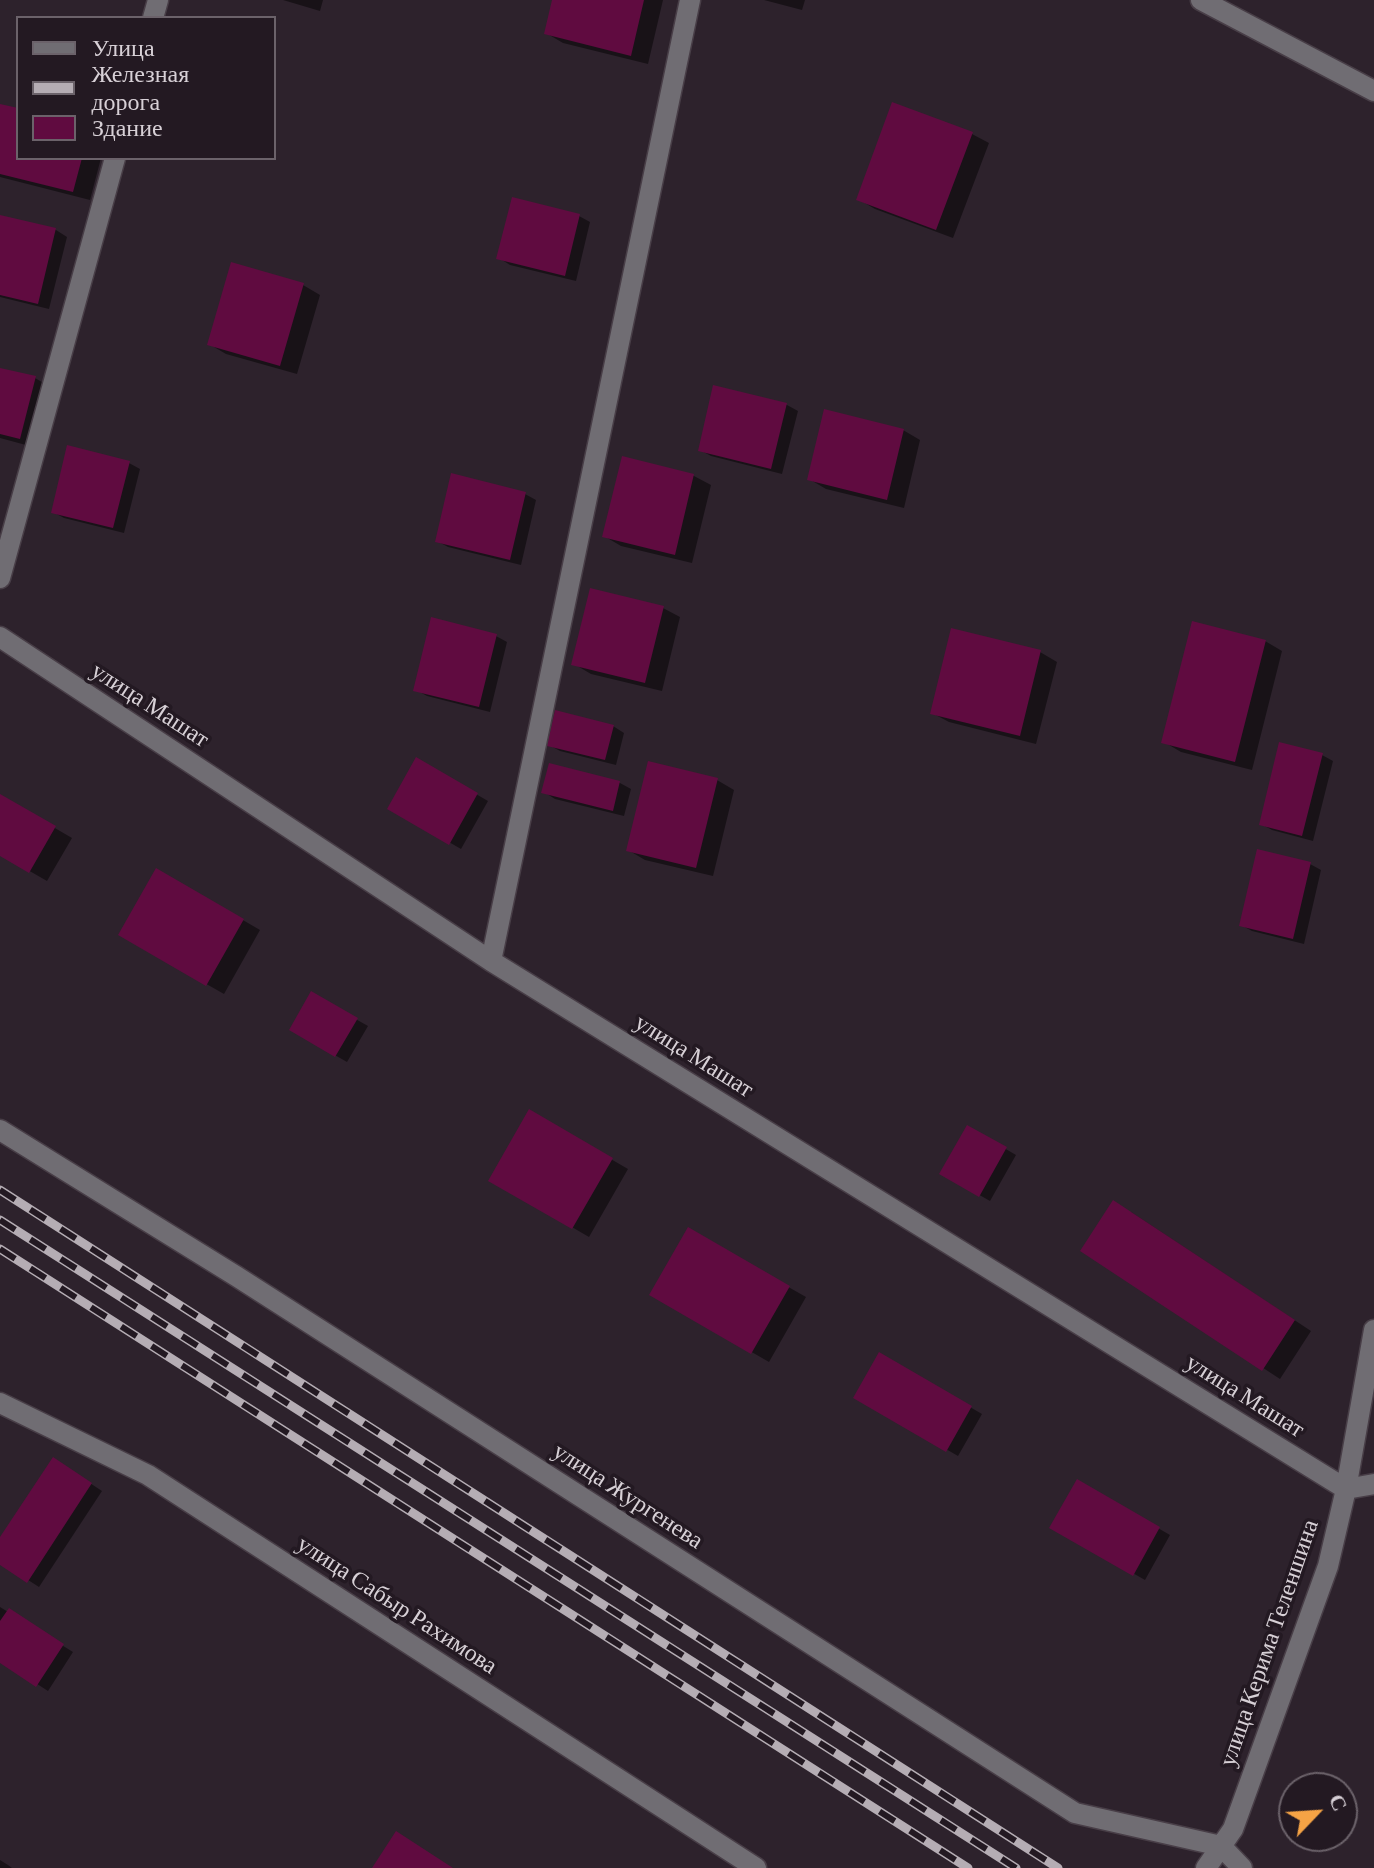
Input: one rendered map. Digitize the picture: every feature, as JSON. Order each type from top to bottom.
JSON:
[{"type":"street","points":[[491,961],[690,0]]},
{"type":"street","points":[[1201,0],[1374,91]]},
{"type":"street","points":[[0,578],[114,160]]},
{"type":"street","name":"улица Машат","points":[[0,637],[491,961],[1346,1489]]},
{"type":"street","name":"улица Жургенева","points":[[0,1130],[236,1276],[1075,1813],[1221,1846]]},
{"type":"street","name":"улица Керима Теленшина","points":[[1206,1868],[1233,1829],[1328,1566],[1346,1489],[1374,1330]]},
{"type":"street","name":"улица Сабыр Рахимова","points":[[0,1403],[148,1475],[756,1868]]},
{"type":"street","points":[[1346,1489],[1374,1484]]},
{"type":"street","points":[[1221,1846],[1242,1868]]},
{"type":"building","points":[[552,0],[644,0],[631,56],[544,34]]},
{"type":"building","points":[[892,102],[973,132],[936,230],[856,200]]},
{"type":"building","points":[[0,104],[16,108],[16,160],[81,160],[73,192],[0,174]]},
{"type":"building","points":[[512,197],[580,214],[565,276],[496,259]]},
{"type":"building","points":[[0,215],[56,228],[38,304],[0,295]]},
{"type":"building","points":[[231,262],[304,283],[280,366],[207,345]]},
{"type":"building","points":[[0,368],[36,376],[20,439],[0,434]]},
{"type":"building","points":[[713,385],[787,403],[771,469],[698,451]]},
{"type":"building","points":[[824,409],[904,429],[887,500],[807,480]]},
{"type":"building","points":[[67,445],[130,461],[113,528],[51,513]]},
{"type":"building","points":[[622,456],[694,474],[675,555],[602,537]]},
{"type":"building","points":[[451,473],[526,492],[510,560],[435,542]]},
{"type":"building","points":[[590,588],[664,606],[645,683],[571,665]]},
{"type":"building","points":[[431,617],[497,634],[479,707],[413,691]]},
{"type":"building","points":[[1192,621],[1266,640],[1235,762],[1161,743]]},
{"type":"building","points":[[951,628],[1041,650],[1020,736],[930,714]]},
{"type":"building","points":[[555,710],[614,725],[605,760],[547,746]]},
{"type":"building","points":[[1279,742],[1323,753],[1302,836],[1259,825]]},
{"type":"building","points":[[416,757],[478,793],[449,845],[387,809]]},
{"type":"building","points":[[648,761],[718,778],[696,868],[626,851]]},
{"type":"building","points":[[549,763],[620,781],[613,811],[541,793]]},
{"type":"building","points":[[0,794],[56,826],[29,873],[0,856]]},
{"type":"building","points":[[1257,849],[1311,862],[1293,939],[1239,926]]},
{"type":"building","points":[[156,868],[244,919],[206,986],[118,935]]},
{"type":"building","points":[[311,991],[358,1018],[335,1057],[289,1030]]},
{"type":"building","points":[[529,1109],[613,1158],[572,1229],[488,1181]]},
{"type":"building","points":[[967,1125],[1007,1147],[979,1197],[939,1174]]},
{"type":"building","points":[[1113,1200],[1295,1320],[1262,1371],[1080,1251]]},
{"type":"building","points":[[688,1227],[790,1286],[751,1354],[649,1295]]},
{"type":"building","points":[[879,1352],[972,1406],[946,1452],[853,1398]]},
{"type":"building","points":[[53,1457],[92,1483],[27,1583],[0,1565],[0,1537]]},
{"type":"building","points":[[1077,1479],[1160,1527],[1133,1576],[1049,1528]]},
{"type":"building","points":[[9,1608],[64,1644],[36,1687],[0,1663],[0,1621]]},
{"type":"building","points":[[396,1831],[453,1868],[372,1868]]},
{"type":"railway","points":[[0,1190],[1058,1868]]},
{"type":"railway","points":[[0,1220],[1016,1868]]},
{"type":"railway","points":[[0,1249],[968,1868]]}]
